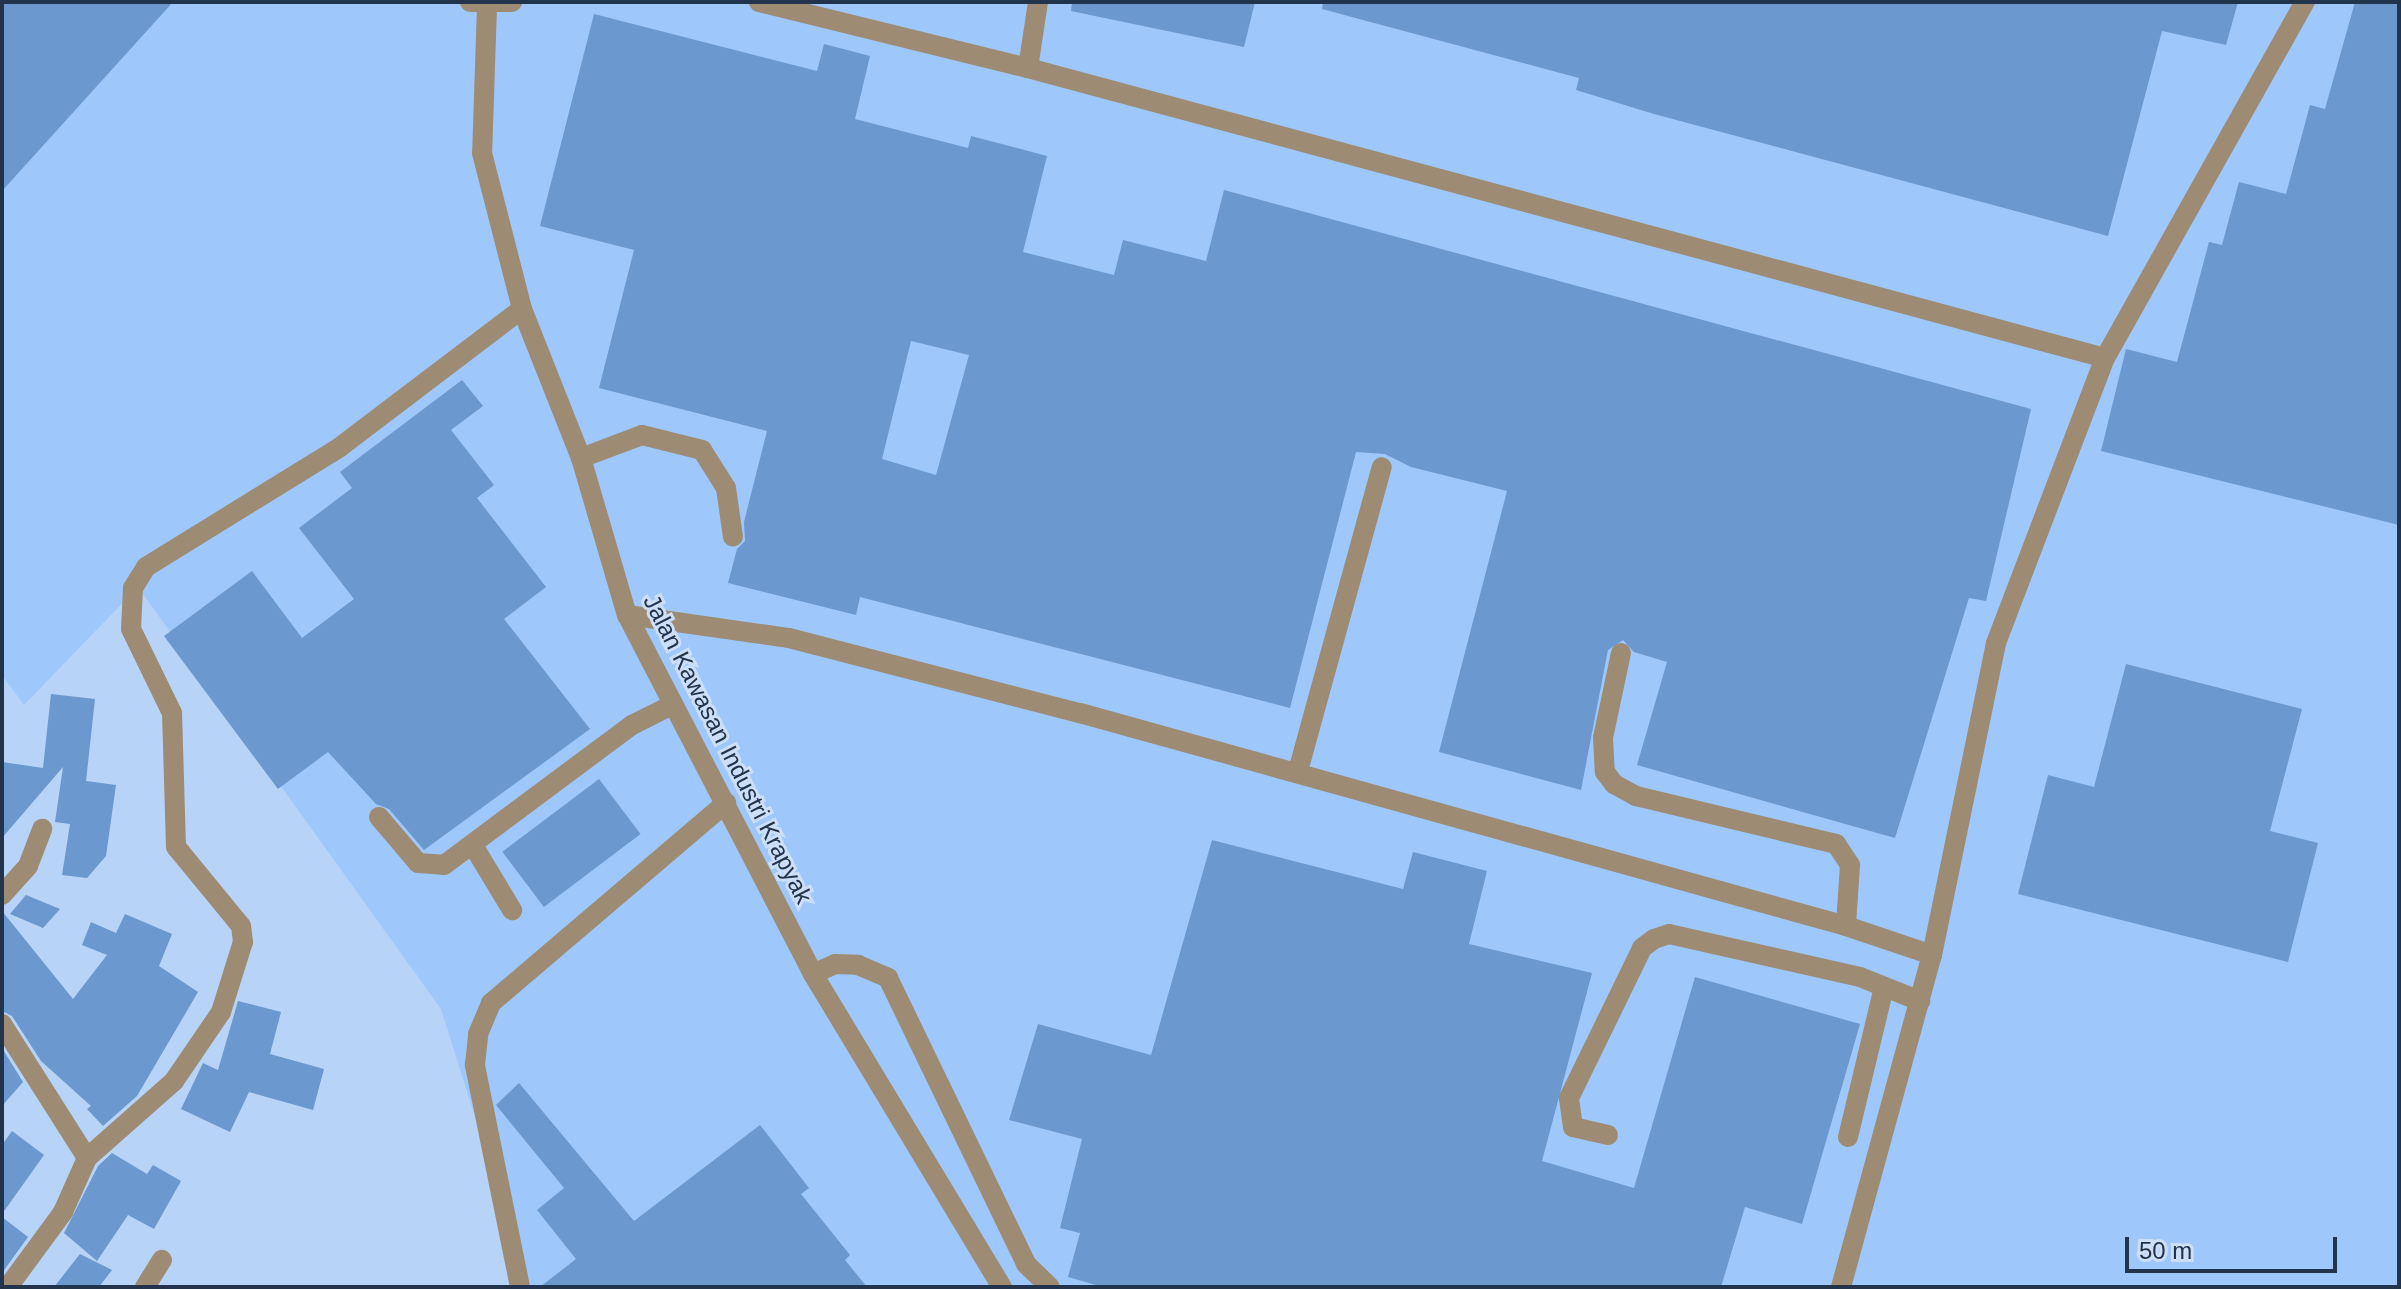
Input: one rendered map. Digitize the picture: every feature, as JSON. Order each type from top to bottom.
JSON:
[{"type":"street","points":[[479,4],[512,2]]},
{"type":"street","points":[[759,2],[1028,68],[2105,358]]},
{"type":"street","points":[[1028,68],[1038,2]]},
{"type":"street","points":[[1841,1287],[1856,1247],[1932,955],[1996,643],[2105,358],[2305,2]]},
{"type":"street","name":"Jalan Kawasan Industri Krapyak","points":[[479,4],[482,153],[522,309],[581,458],[627,615],[813,974],[1002,1287]]},
{"type":"street","points":[[8,1287],[63,1212],[87,1158],[174,1081],[221,1012],[243,942],[241,926],[176,847],[172,713],[129,619],[133,588],[146,567],[340,447],[522,309]]},
{"type":"street","points":[[581,458],[642,435],[675,439],[702,450],[726,488],[733,537]]},
{"type":"street","points":[[1298,771],[1382,467]]},
{"type":"street","points":[[627,615],[789,638],[1298,771],[1846,926],[1932,955]]},
{"type":"street","points":[[1621,653],[1603,738],[1605,772],[1614,784],[1636,796],[1836,844],[1850,865],[1846,926]]},
{"type":"street","points":[[379,817],[418,863],[444,865],[474,847],[632,725],[672,705]]},
{"type":"street","points":[[520,1287],[475,1065],[478,1034],[491,1003],[726,803]]},
{"type":"street","points":[[2,895],[28,866],[42,829]]},
{"type":"street","points":[[474,847],[512,910]]},
{"type":"street","points":[[1608,1135],[1573,1127],[1569,1098],[1642,948],[1654,939],[1669,934],[1884,987],[1920,1001]]},
{"type":"street","points":[[813,974],[847,964],[888,978],[1026,1264],[1050,1287]]},
{"type":"street","points":[[1848,1137],[1884,987]]},
{"type":"street","points":[[2,1024],[87,1158]]},
{"type":"street","points":[[145,1287],[162,1260]]},
{"type":"shaded area","points":[[2,2],[2399,2],[2399,1287],[515,1287],[493,1174],[441,1009],[138,587],[24,705],[2,675]]},
{"type":"building","points":[[2,2],[173,2],[2,191]]},
{"type":"building","points":[[1072,2],[1255,2],[1244,47],[1071,11]]},
{"type":"building","points":[[1323,2],[2238,2],[2226,45],[2162,31],[2108,236],[1654,114],[1576,90],[1579,78],[1322,9]]},
{"type":"building","points":[[2355,2],[2399,2],[2399,525],[2101,451],[2126,349],[2177,362],[2209,242],[2222,245],[2239,182],[2286,194],[2310,105],[2325,109]]},
{"type":"building","points":[[594,14],[817,71],[824,44],[870,56],[855,119],[968,148],[971,136],[1047,156],[1023,252],[1114,275],[1123,240],[1206,261],[1224,190],[2031,409],[1986,601],[1969,598],[1895,838],[1637,765],[1667,662],[1634,652],[1623,640],[1608,650],[1581,790],[1439,752],[1507,491],[1411,467],[1385,454],[1356,452],[1290,708],[860,597],[856,615],[728,583],[737,549],[745,541],[744,522],[767,431],[599,388],[634,250],[540,226]],"holes":[[[911,341],[969,355],[936,475],[882,459]]]},
{"type":"building","points":[[462,380],[483,406],[451,430],[494,485],[477,498],[546,587],[504,619],[590,729],[424,850],[389,809],[376,804],[328,752],[278,789],[164,636],[252,571],[302,638],[354,599],[299,528],[352,488],[340,472]]},
{"type":"building","points":[[2126,664],[2302,709],[2270,831],[2318,843],[2288,962],[2018,894],[2048,775],[2094,787]]},
{"type":"building","points":[[51,694],[95,699],[86,781],[116,785],[106,856],[87,878],[62,875],[70,824],[55,822],[63,767],[2,838],[2,762],[43,768]]},
{"type":"building","points":[[599,779],[641,834],[544,907],[502,852]]},
{"type":"building","points":[[1212,840],[1403,889],[1413,852],[1487,871],[1469,944],[1592,973],[1542,1161],[1634,1188],[1695,977],[1860,1024],[1802,1224],[1745,1207],[1721,1287],[1103,1287],[1068,1277],[1080,1233],[1060,1228],[1082,1139],[1009,1120],[1038,1024],[1151,1055]]},
{"type":"building","points":[[26,895],[60,909],[43,928],[10,914]]},
{"type":"building","points":[[2,911],[73,999],[107,955],[82,945],[91,922],[116,933],[125,914],[172,934],[159,966],[198,992],[137,1096],[103,1126],[87,1109],[91,1106],[41,1061],[12,1016],[2,1011]]},
{"type":"building","points":[[238,1001],[281,1012],[270,1054],[324,1069],[313,1110],[249,1092],[230,1132],[181,1109],[203,1063],[218,1070]]},
{"type":"building","points":[[2,1048],[23,1082],[2,1106]]},
{"type":"building","points":[[519,1083],[634,1221],[760,1125],[809,1188],[801,1194],[850,1255],[845,1260],[867,1287],[540,1287],[576,1259],[537,1210],[564,1188],[496,1105]]},
{"type":"building","points":[[12,1131],[44,1155],[2,1214],[2,1145]]},
{"type":"building","points":[[112,1153],[147,1174],[153,1165],[181,1181],[154,1229],[128,1215],[97,1261],[64,1233],[98,1166]]},
{"type":"building","points":[[2,1217],[28,1237],[2,1273]]},
{"type":"building","points":[[80,1254],[112,1270],[99,1287],[54,1287]]}]
